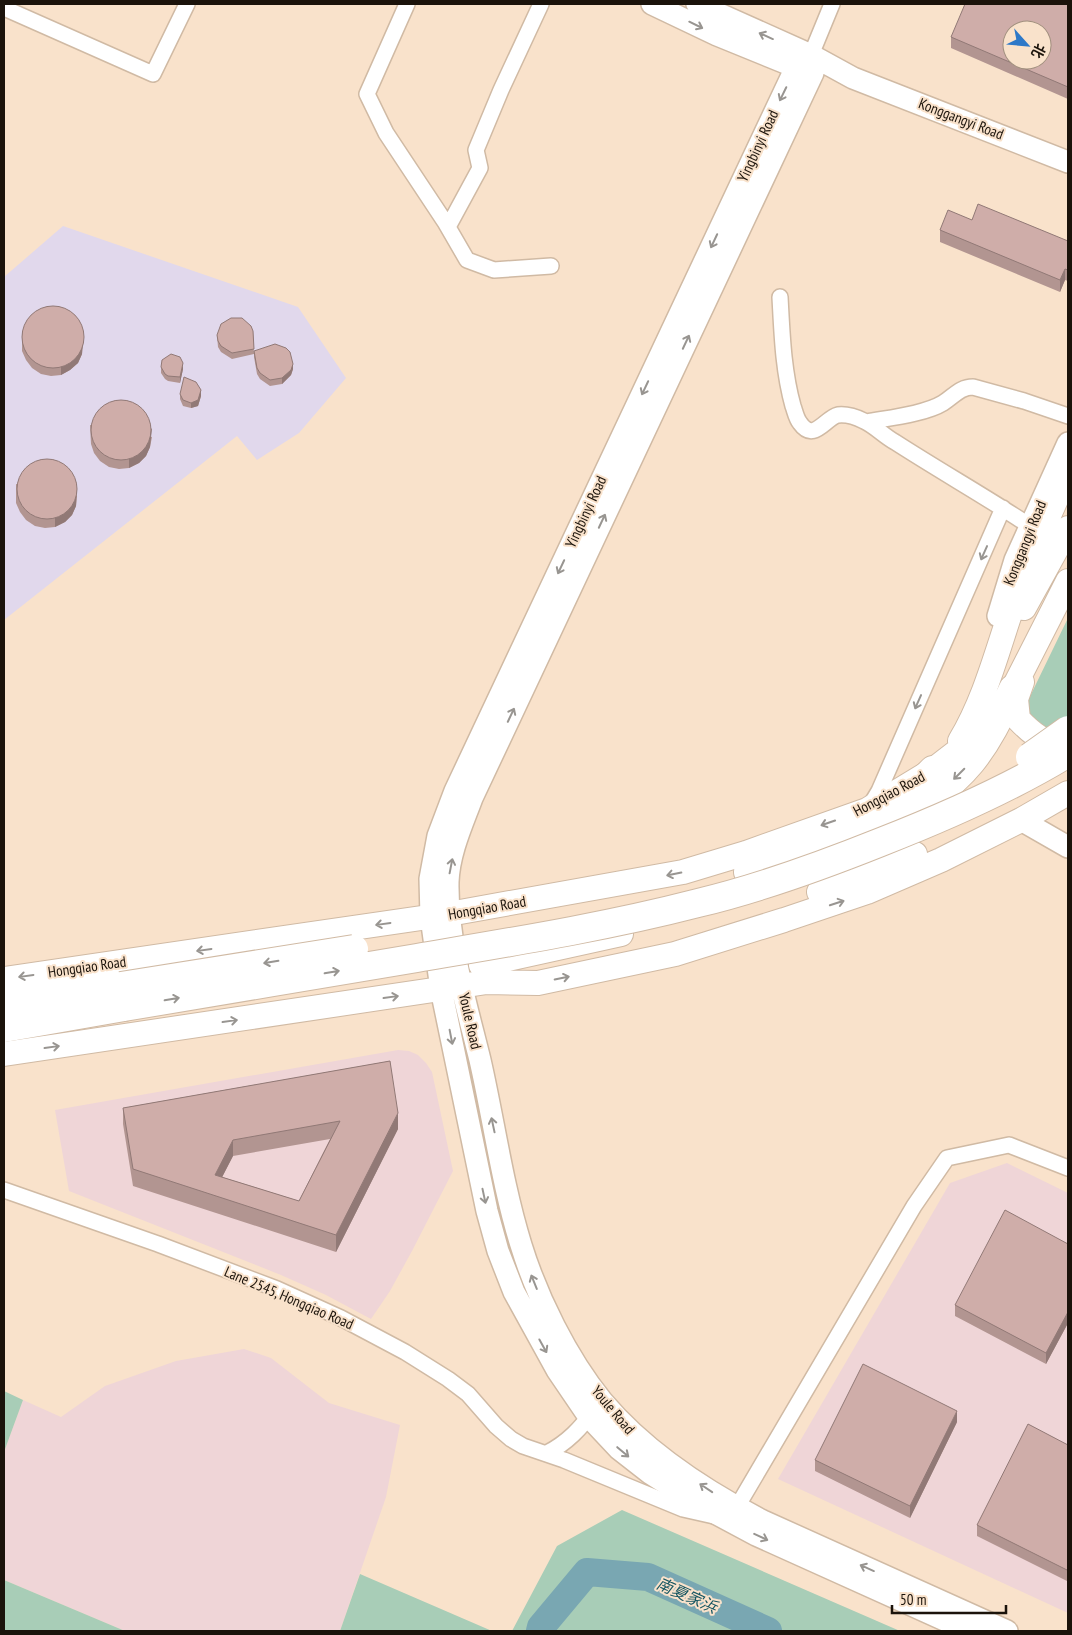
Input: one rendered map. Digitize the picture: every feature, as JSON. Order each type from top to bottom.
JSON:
[{"type":"highway","points":[[4,1028],[122,997],[604,908],[691,890],[826,848],[891,822],[932,798],[956,778],[972,762],[1013,689]]},
{"type":"highway","points":[[888,839],[961,800],[1015,767],[1068,730]]},
{"type":"highway","points":[[4,1004],[122,997],[586,929],[641,917],[768,884],[828,863],[951,814],[1021,780],[1068,753]]},
{"type":"highway","points":[[826,848],[870,823],[904,799],[940,764]]},
{"type":"main road","name":"Konggangyi Road","points":[[652,4],[717,35],[806,65],[853,78],[1068,162]]},
{"type":"main road","name":"Konggangyi Road","points":[[697,4],[806,65]]},
{"type":"main road","name":"Yingbinyi Road","points":[[452,988],[440,916],[430,880],[438,836],[455,791],[806,65]]},
{"type":"main road","name":"Konggangyi Road","points":[[988,677],[996,621],[1015,560],[1068,443]]},
{"type":"main road","name":"Hongqiao Road","points":[[940,764],[960,742],[970,725],[1020,584],[1068,473]]},
{"type":"main road","points":[[988,677],[1030,595],[1068,529]]},
{"type":"main road","points":[[1013,689],[1068,529]]},
{"type":"main road","name":"Hongqiao Road","points":[[4,980],[440,916],[682,872],[867,810],[940,764],[988,723],[1013,689],[1068,582]]},
{"type":"main road","points":[[1030,654],[1016,699],[1018,719],[1031,733],[1046,741],[1063,745],[1068,744]]},
{"type":"main road","points":[[4,1054],[452,988],[484,973],[699,917],[795,886],[899,845],[981,808],[1015,790],[1068,753]]},
{"type":"main road","points":[[484,973],[535,968],[653,944],[717,926],[859,877],[965,833],[1021,807],[1068,779]]},
{"type":"main road","points":[[484,973],[538,983],[684,951],[867,892],[941,860],[1068,793]]},
{"type":"main road","points":[[1020,820],[1068,847]]},
{"type":"main road","name":"Youle Road","points":[[452,988],[480,1062],[506,1188],[521,1245],[534,1283],[551,1319],[601,1400],[636,1437],[756,1535],[969,1631]]},
{"type":"main road","name":"Youle Road","points":[[452,988],[487,1211],[498,1251],[514,1292],[556,1370],[589,1417],[618,1449],[645,1469],[730,1513],[763,1521],[1007,1631]]},
{"type":"street","points":[[4,8],[153,74],[187,4]]},
{"type":"street","points":[[407,4],[367,94],[386,133],[448,227],[467,260],[494,270],[551,266]]},
{"type":"street","points":[[448,227],[480,168],[476,150],[501,90],[541,4]]},
{"type":"street","name":"Yingbinyi Road","points":[[806,65],[832,4]]},
{"type":"street","points":[[780,296],[782,350],[788,390],[800,424],[811,431],[817,430],[837,415],[850,415],[867,422],[895,443],[1030,526]]},
{"type":"street","points":[[867,422],[932,408],[967,387],[1024,401],[1068,416]]},
{"type":"street","points":[[867,810],[879,792],[1003,508]]},
{"type":"street","points":[[730,1513],[914,1206],[947,1158],[1009,1145],[1068,1168]]},
{"type":"street","name":"Lane 2545, Hongqiao Road","points":[[4,1190],[158,1244],[268,1286],[341,1318],[405,1352],[448,1379],[468,1394],[496,1426],[523,1446],[547,1453],[683,1509],[730,1513]]},
{"type":"street","points":[[547,1453],[561,1446],[579,1430],[601,1400]]},
{"type":"shaded area","points":[[63,226],[298,307],[346,378],[299,433],[257,460],[237,436],[4,620],[4,277]]},
{"type":"shaded area","points":[[398,1050],[409,1051],[418,1055],[432,1072],[453,1171],[390,1291],[371,1319],[326,1295],[281,1275],[69,1191],[55,1110]]},
{"type":"shaded area","points":[[1007,1163],[1068,1193],[1068,1613],[778,1479],[950,1183]]},
{"type":"shaded area","points":[[244,1349],[271,1358],[329,1403],[400,1425],[386,1497],[340,1631],[125,1631],[4,1580],[4,1452],[23,1400],[61,1417],[105,1386],[176,1361]]},
{"type":"green space","points":[[1068,618],[1068,721],[1055,732],[1020,717]]},
{"type":"green space","points":[[4,1391],[23,1400],[4,1452]]},
{"type":"green space","points":[[622,1510],[900,1631],[512,1631],[557,1546]]},
{"type":"green space","points":[[360,1574],[492,1631],[340,1631]]},
{"type":"green space","points":[[4,1580],[125,1631],[4,1631]]},
{"type":"building","points":[[965,4],[1068,4],[1068,87],[1028,70],[1052,70],[1052,20],[1002,20],[1002,59],[951,37]]},
{"type":"building","points":[[978,204],[1068,241],[1068,270],[1065,269],[1060,280],[940,230],[948,210],[972,220]]},
{"type":"building","points":[[53,306],[65,309],[75,315],[81,325],[84,337],[81,349],[75,359],[65,365],[53,368],[41,365],[31,359],[25,349],[22,337],[25,325],[31,315],[41,309]]},
{"type":"building","points":[[231,318],[242,318],[251,326],[254,349],[232,353],[221,346],[217,335],[221,324]]},
{"type":"building","points":[[275,344],[286,348],[290,352],[293,364],[291,370],[282,378],[270,380],[260,373],[257,368],[254,351]]},
{"type":"building","points":[[171,354],[180,357],[183,363],[180,377],[168,376],[161,367],[162,360]]},
{"type":"building","points":[[184,377],[196,382],[201,390],[198,400],[191,403],[183,400],[180,394]]},
{"type":"building","points":[[115,400],[127,400],[143,408],[149,418],[151,430],[149,442],[143,452],[127,460],[115,460],[99,452],[91,436],[91,424],[99,408]]},
{"type":"building","points":[[41,459],[53,459],[69,467],[75,477],[77,489],[75,501],[69,511],[53,519],[41,519],[25,511],[17,495],[17,483],[25,467]]},
{"type":"building","points":[[390,1061],[398,1113],[336,1235],[133,1169],[123,1108]],"holes":[[[340,1121],[299,1201],[215,1175],[233,1140]]]},
{"type":"building","points":[[1005,1210],[1068,1244],[1068,1312],[1046,1353],[955,1305]]},
{"type":"building","points":[[863,1364],[957,1411],[910,1506],[815,1460]]},
{"type":"building","points":[[1028,1424],[1068,1445],[1067,1570],[977,1525]]},
{"type":"waterway","name":"南夏家浜","points":[[540,1631],[541,1627],[587,1572],[648,1577],[768,1631]]}]
